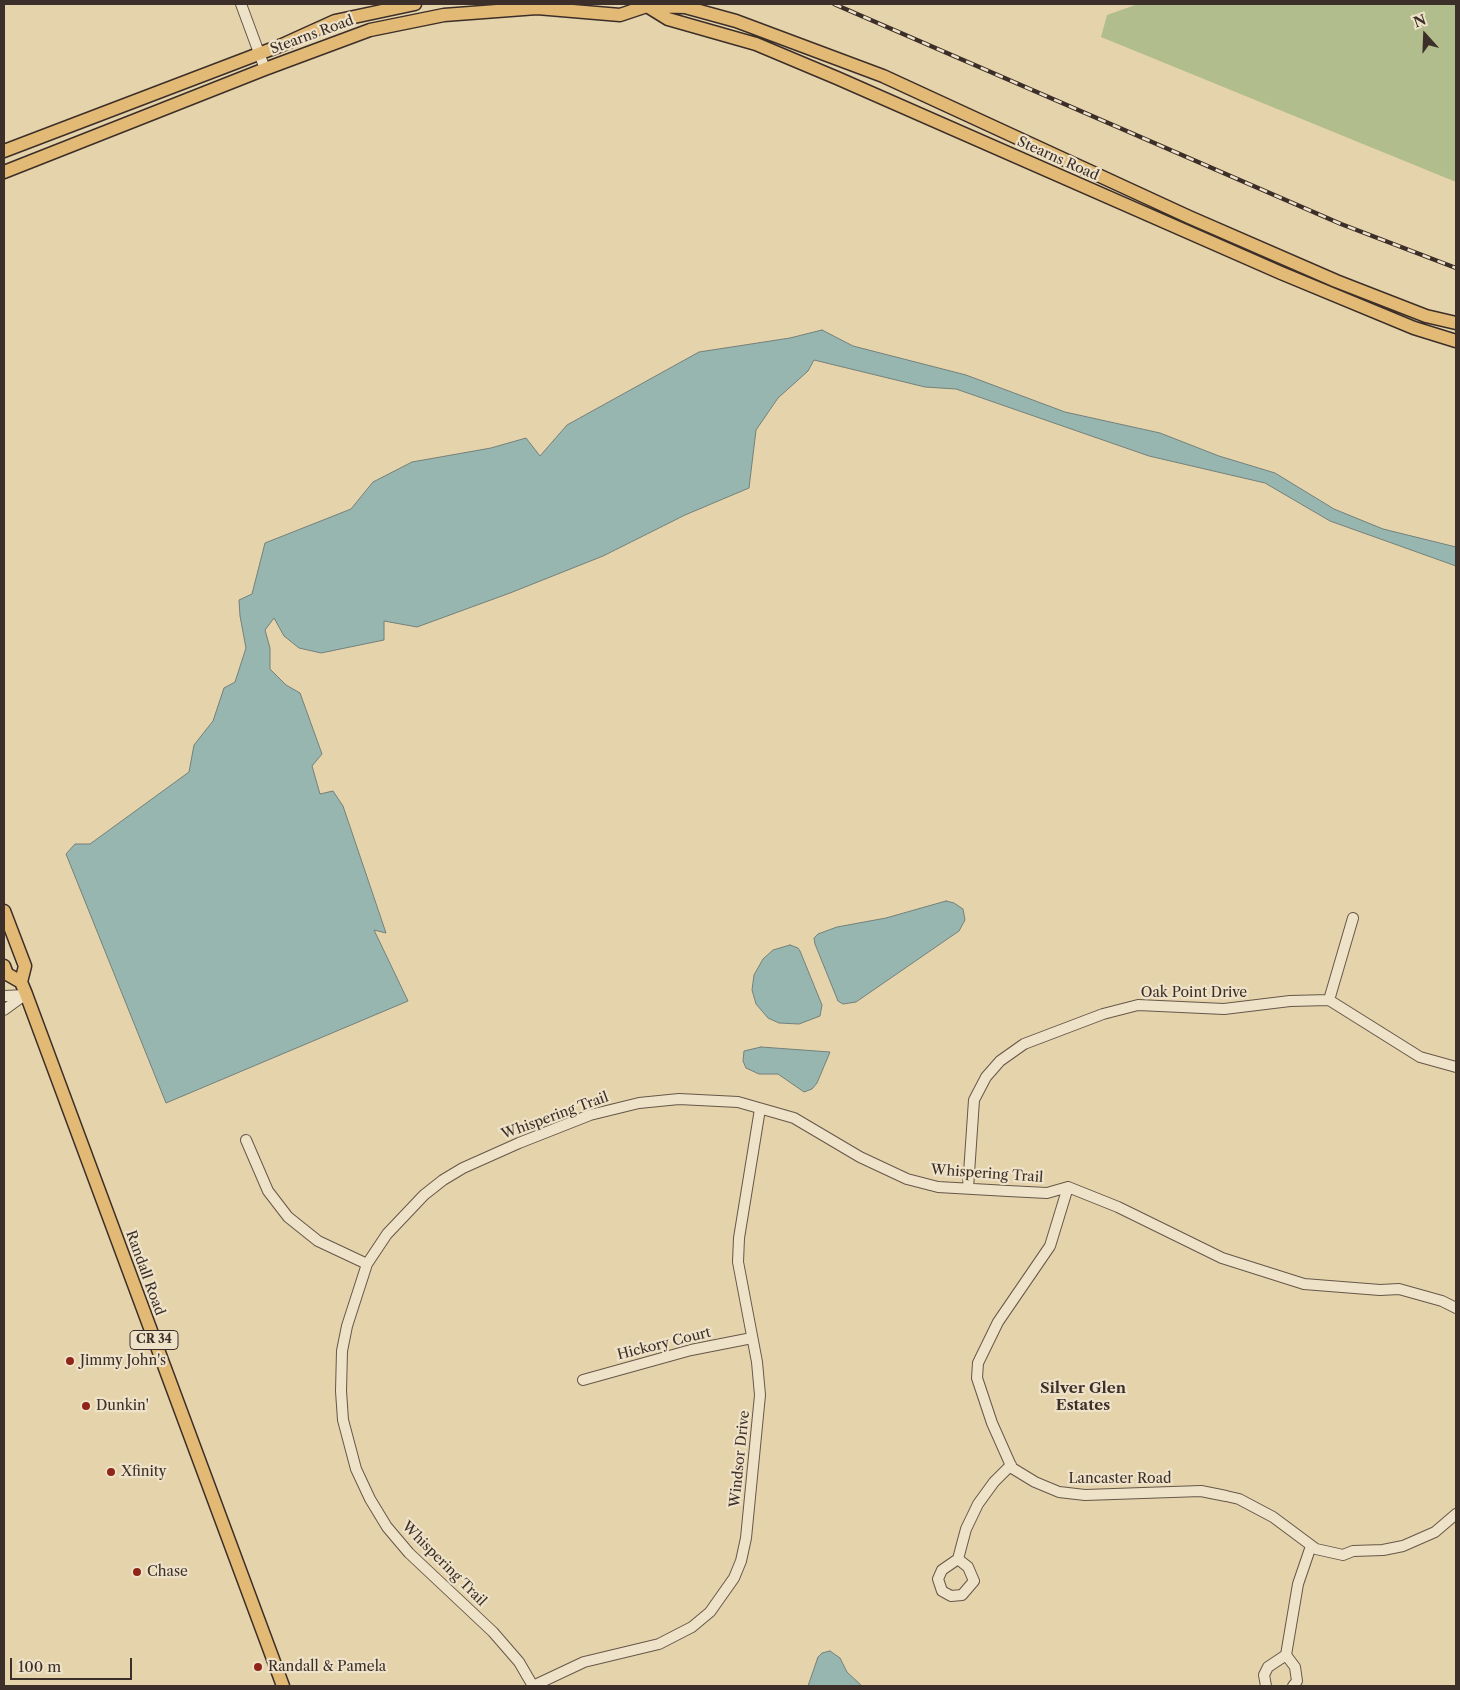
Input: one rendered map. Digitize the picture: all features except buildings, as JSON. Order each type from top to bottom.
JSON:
[{"type":"main road","name":"Stearns Road","points":[[4,151],[259,54],[336,21],[415,4]]},
{"type":"main road","name":"Stearns Road","points":[[646,5],[668,19],[756,44],[1281,273],[1414,328],[1456,341]]},
{"type":"main road","name":"Stearns Road","points":[[4,172],[264,69],[370,30],[444,15],[537,8],[620,15],[646,5],[685,7],[736,21],[883,76],[1189,217],[1328,277],[1426,316],[1456,323]]},
{"type":"main road","name":"Randall Road","points":[[4,911],[24,966],[21,982],[283,1686]]},
{"type":"main road","name":"Randall Road","points":[[4,966],[7,974],[21,982]]},
{"type":"street","points":[[241,4],[264,69]]},
{"type":"street","points":[[1353,918],[1329,1000],[1420,1057],[1456,1066]]},
{"type":"street","points":[[4,996],[26,994]]},
{"type":"street","points":[[4,1010],[26,994]]},
{"type":"street","name":"Oak Point Drive","points":[[968,1188],[974,1100],[990,1072],[1000,1061],[1024,1044],[1103,1014],[1138,1005],[1224,1009],[1290,1001],[1329,1000]]},
{"type":"street","name":"Whispering Trail","points":[[533,1686],[519,1662],[494,1632],[409,1552],[387,1527],[357,1473],[343,1420],[340,1391],[342,1351],[347,1326],[368,1264],[387,1234],[424,1194],[463,1168],[519,1143],[590,1115],[639,1103],[679,1099],[709,1099],[738,1102],[794,1118],[868,1162],[907,1179],[938,1188],[1046,1192],[1068,1187]]},
{"type":"street","name":"Windsor Drive","points":[[533,1686],[584,1662],[658,1644],[676,1636],[710,1612],[725,1592],[741,1561],[746,1538],[760,1395],[738,1262],[739,1238],[760,1109]]},
{"type":"street","points":[[246,1140],[268,1191],[288,1217],[318,1242],[368,1264]]},
{"type":"street","points":[[958,1559],[966,1529],[978,1504],[994,1482],[1011,1465],[992,1423],[980,1387],[978,1363],[998,1322],[1050,1246],[1068,1187],[1118,1207],[1222,1258],[1304,1284],[1399,1289],[1442,1301],[1456,1308]]},
{"type":"street","name":"Hickory Court","points":[[583,1380],[692,1350],[752,1338]]},
{"type":"street","name":"Lancaster Road","points":[[1011,1465],[1035,1482],[1059,1492],[1085,1495],[1201,1491],[1240,1499],[1273,1517],[1311,1546],[1344,1555],[1353,1551],[1402,1546],[1435,1532],[1456,1514]]},
{"type":"street","points":[[1293,1686],[1297,1681],[1295,1667],[1286,1655],[1298,1584],[1311,1546]]},
{"type":"street","points":[[1266,1686],[1264,1675],[1268,1667],[1286,1655]]},
{"type":"green space","points":[[1138,4],[1456,4],[1456,182],[1101,37],[1107,15]]},
{"type":"water","points":[[822,330],[853,346],[966,375],[1065,412],[1160,433],[1219,456],[1275,473],[1334,509],[1383,529],[1456,547],[1456,566],[1330,521],[1265,483],[1149,456],[956,389],[925,387],[814,360],[808,371],[778,398],[756,430],[749,488],[685,515],[603,556],[417,627],[384,621],[384,640],[321,653],[299,648],[284,636],[274,618],[265,630],[270,648],[270,669],[286,685],[300,693],[322,754],[312,766],[320,794],[333,791],[343,806],[386,933],[374,930],[408,1001],[166,1103],[66,854],[75,844],[90,844],[189,772],[194,745],[213,721],[224,688],[235,682],[246,648],[239,600],[252,594],[265,543],[351,509],[373,482],[412,462],[491,448],[526,438],[540,456],[567,425],[699,352],[790,338]]},
{"type":"water","points":[[946,901],[954,903],[963,909],[965,920],[959,931],[856,1002],[843,1004],[838,1001],[815,944],[814,938],[818,934],[837,927],[886,918]]},
{"type":"water","points":[[790,945],[798,948],[800,951],[822,1005],[820,1016],[799,1024],[779,1023],[768,1018],[756,1004],[752,990],[754,975],[763,959],[773,950]]},
{"type":"water","points":[[761,1047],[830,1052],[817,1083],[812,1089],[804,1092],[778,1074],[759,1074],[746,1068],[743,1061],[744,1051]]},
{"type":"water","points":[[830,1651],[840,1658],[847,1672],[862,1686],[808,1686],[818,1657],[822,1653]]},
{"type":"railway","points":[[834,4],[1341,224],[1456,268]]},
{"type":"place","name":"Jimmy John's","points":[[70,1361]]},
{"type":"place","name":"Dunkin'","points":[[86,1406]]},
{"type":"place","name":"Xfinity","points":[[111,1472]]},
{"type":"place","name":"Chase","points":[[137,1572]]},
{"type":"place","name":"Randall & Pamela","points":[[258,1667]]},
{"type":"district","name":"Silver Glen Estates","points":[[1083,1398]]}]
